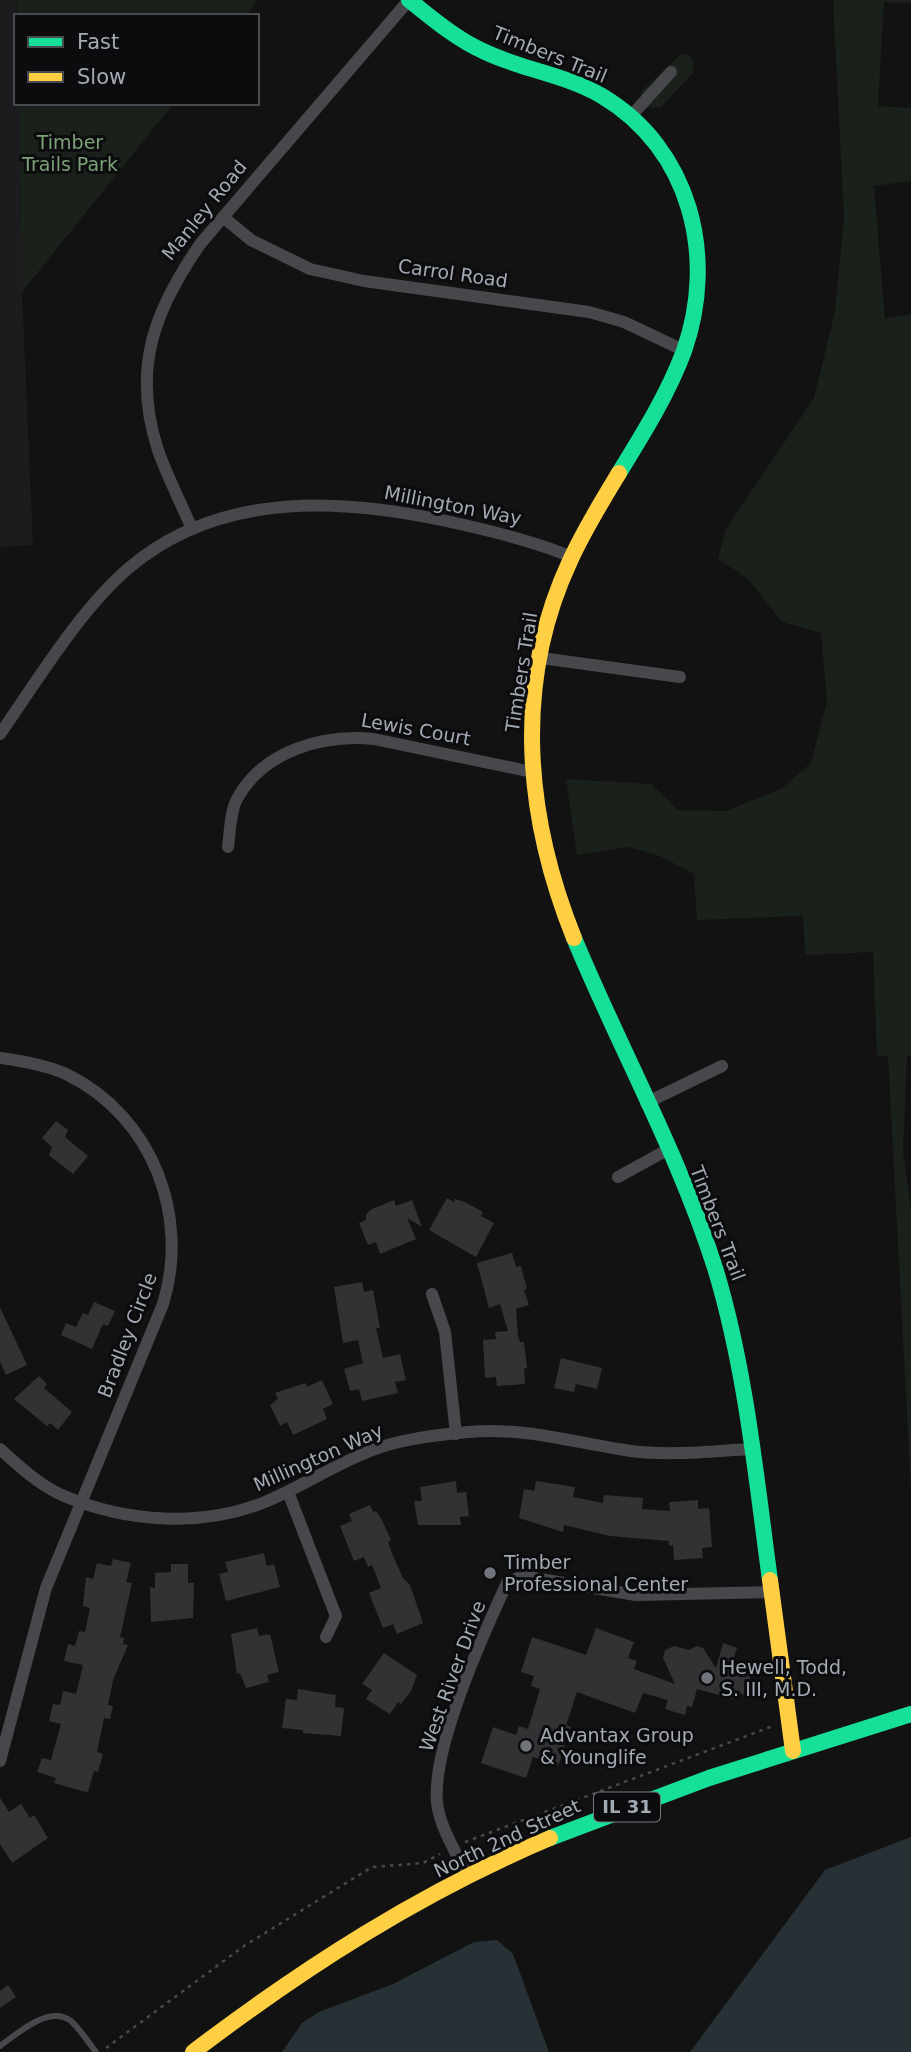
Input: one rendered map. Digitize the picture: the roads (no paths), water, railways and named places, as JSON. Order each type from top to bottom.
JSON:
[{"type":"street","name":"Timbers Trail","points":[[409,0],[483,51],[584,86],[631,116],[655,141],[675,172],[696,226],[700,275],[698,309],[685,351],[572,557],[547,624],[533,707],[532,772],[541,843],[564,918],[710,1253],[731,1322],[752,1449],[793,1751]]},
{"type":"street","name":"Manley Road","points":[[192,528],[158,450],[147,387],[149,351],[158,314],[174,282],[223,217],[409,0]]},
{"type":"street","points":[[631,116],[671,72]]},
{"type":"street","name":"Carrol Road","points":[[223,217],[251,240],[310,269],[364,281],[589,312],[624,322],[685,351]]},
{"type":"street","name":"Millington Way","points":[[0,734],[109,587],[132,566],[192,528],[217,519],[268,507],[327,505],[409,513],[532,541],[572,557]]},
{"type":"street","points":[[541,658],[680,677]]},
{"type":"street","name":"Lewis Court","points":[[228,847],[235,801],[256,774],[284,754],[312,743],[347,737],[374,739],[532,772]]},
{"type":"street","name":"Bradley Circle","points":[[0,1058],[27,1062],[68,1076],[104,1099],[131,1127],[153,1158],[167,1199],[174,1240],[172,1275],[47,1588],[0,1761]]},
{"type":"street","points":[[646,1102],[722,1066]]},
{"type":"street","points":[[618,1177],[667,1150]]},
{"type":"street","points":[[432,1294],[445,1332],[456,1434]]},
{"type":"street","name":"Millington Way","points":[[0,1449],[28,1474],[62,1495],[110,1511],[173,1519],[233,1512],[288,1492],[371,1450],[456,1434],[541,1432],[630,1451],[752,1449]]},
{"type":"street","points":[[288,1492],[336,1616],[327,1637]]},
{"type":"street","name":"West River Drive","points":[[467,1877],[437,1806],[437,1786],[465,1687],[507,1583],[522,1576],[636,1595],[772,1592]]},
{"type":"street","name":"North 2nd Street","points":[[193,2052],[345,1945],[509,1855],[644,1800],[911,1714]]},
{"type":"lane","points":[[0,2046],[44,2018],[62,2016],[72,2021],[98,2052]]},
{"type":"place","name":"Timber Professional Center","points":[[490,1573]]},
{"type":"place","name":"Hewell, Todd, S. III, M.D.","points":[[707,1678]]},
{"type":"place","name":"Advantax Group & Younglife","points":[[526,1746]]},
{"type":"park label","name":"Timber Trails Park","points":[[70,153]]}]
